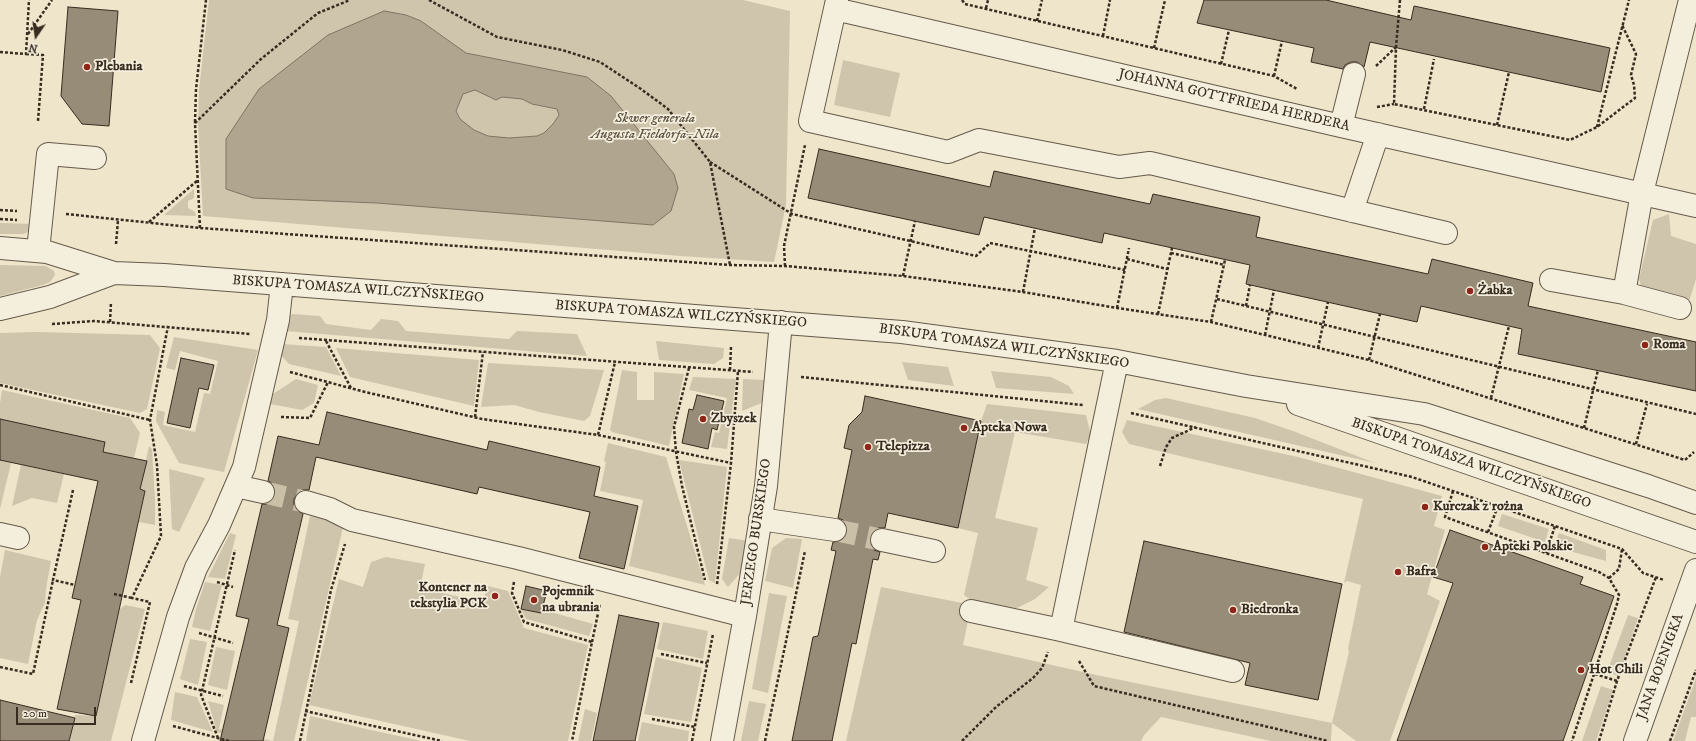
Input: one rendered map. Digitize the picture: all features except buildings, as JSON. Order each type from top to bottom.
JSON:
[{"type":"street","points":[[1624,293],[1642,194],[1690,0]]},
{"type":"street","points":[[836,5],[810,121],[948,152],[979,140],[1119,167],[1150,163],[1446,233]]},
{"type":"street","name":"JOHANNA GOTTFRIEDA HERDERA","points":[[836,5],[1341,126],[1696,206]]},
{"type":"street","points":[[1341,126],[1354,74]]},
{"type":"street","points":[[1352,211],[1378,134]]},
{"type":"street","points":[[38,251],[48,154],[95,158]]},
{"type":"street","name":"BISKUPA TOMASZA WILCZYŃSKIEGO","points":[[0,248],[58,254],[114,273],[282,284],[902,332],[1117,361],[1246,386],[1424,414],[1648,486],[1696,503]]},
{"type":"street","name":"BISKUPA TOMASZA WILCZYŃSKIEGO","points":[[0,309],[50,297],[114,273]]},
{"type":"street","points":[[1551,280],[1624,293],[1680,308]]},
{"type":"street","points":[[143,741],[175,628],[196,568],[219,525],[244,467],[281,304],[282,284]]},
{"type":"street","name":"JERZEGO BURSKIEGO","points":[[722,741],[745,616],[766,486],[781,322]]},
{"type":"street","points":[[1058,630],[1109,408],[1117,361]]},
{"type":"street","name":"BISKUPA TOMASZA WILCZYŃSKIEGO","points":[[1246,386],[1696,542]]},
{"type":"street","points":[[236,486],[263,492]]},
{"type":"street","points":[[306,502],[330,509],[352,520],[518,558],[745,616]]},
{"type":"street","points":[[760,519],[835,530]]},
{"type":"street","points":[[882,540],[934,551]]},
{"type":"street","name":"JANA BOENIGKA","points":[[1634,741],[1696,570]]},
{"type":"street","points":[[971,611],[1233,671]]},
{"type":"path","points":[[26,54],[29,0]]},
{"type":"path","points":[[27,35],[52,0]]},
{"type":"path","points":[[200,228],[195,123],[196,89],[206,0]]},
{"type":"path","points":[[195,123],[261,59],[318,13],[350,0]]},
{"type":"path","points":[[429,0],[497,37],[562,50],[600,62],[668,109],[710,162],[792,214],[976,256],[990,243],[1125,270]]},
{"type":"path","points":[[962,0],[965,4],[1274,76],[1300,90]]},
{"type":"path","points":[[986,8],[988,0]]},
{"type":"path","points":[[1037,21],[1042,0]]},
{"type":"path","points":[[1103,36],[1110,0]]},
{"type":"path","points":[[1154,48],[1165,0]]},
{"type":"path","points":[[1400,0],[1396,47],[1394,104],[1570,140],[1597,127],[1635,98],[1634,85],[1631,76],[1636,54],[1622,25]]},
{"type":"path","points":[[1597,127],[1629,0]]},
{"type":"path","points":[[1221,64],[1229,30]]},
{"type":"path","points":[[1274,76],[1282,41]]},
{"type":"path","points":[[0,52],[43,55],[38,121]]},
{"type":"path","points":[[1424,109],[1434,59]]},
{"type":"path","points":[[1497,126],[1510,72]]},
{"type":"path","points":[[784,266],[784,246],[792,214],[810,121]]},
{"type":"path","points":[[710,162],[730,265]]},
{"type":"path","points":[[148,223],[198,179]]},
{"type":"path","points":[[0,210],[42,212],[200,228],[730,265],[784,266],[903,276],[1023,292],[1211,322],[1369,360],[1685,460],[1694,452]]},
{"type":"path","points":[[116,244],[118,220]]},
{"type":"path","points":[[903,276],[915,221]]},
{"type":"path","points":[[1023,292],[1035,228]]},
{"type":"path","points":[[1117,308],[1129,248]]},
{"type":"path","points":[[1158,314],[1172,248]]},
{"type":"path","points":[[1171,253],[1225,265]]},
{"type":"path","points":[[1127,259],[1167,269]]},
{"type":"path","points":[[1211,322],[1226,260]]},
{"type":"path","points":[[1246,306],[1250,285]]},
{"type":"path","points":[[1265,335],[1274,290]]},
{"type":"path","points":[[1216,299],[1499,366],[1647,404],[1696,414]]},
{"type":"path","points":[[110,322],[111,302]]},
{"type":"path","points":[[1318,348],[1328,302]]},
{"type":"path","points":[[1369,360],[1380,314]]},
{"type":"path","points":[[48,324],[94,321],[110,322],[274,336],[730,370],[1109,408],[1196,426],[1412,477],[1622,549],[1643,573],[1664,580]]},
{"type":"path","points":[[132,598],[161,536],[157,465],[150,420],[168,326]]},
{"type":"path","points":[[1491,398],[1509,326]]},
{"type":"path","points":[[326,340],[352,388]]},
{"type":"path","points":[[730,370],[731,347]]},
{"type":"path","points":[[475,417],[483,352]]},
{"type":"path","points":[[598,435],[615,362]]},
{"type":"path","points":[[266,368],[294,372],[352,388],[475,417],[598,435],[731,463]]},
{"type":"path","points":[[689,368],[674,426],[676,452],[682,486],[706,583]]},
{"type":"path","points":[[1584,428],[1598,370]]},
{"type":"path","points":[[692,741],[717,610],[717,585],[731,463],[738,371]]},
{"type":"path","points":[[256,416],[310,418],[328,382]]},
{"type":"path","points":[[0,385],[150,420]]},
{"type":"path","points":[[1636,444],[1647,404]]},
{"type":"path","points":[[1160,466],[1166,447],[1172,438],[1196,426]]},
{"type":"path","points":[[0,667],[33,674],[73,490]]},
{"type":"path","points":[[1454,491],[1445,517],[1599,572],[1609,578],[1619,595],[1595,674],[1572,741]]},
{"type":"path","points":[[1488,532],[1498,506]]},
{"type":"path","points":[[300,741],[331,590],[352,520]]},
{"type":"path","points":[[1546,553],[1555,526]]},
{"type":"path","points":[[218,738],[201,695],[236,547]]},
{"type":"path","points":[[765,741],[806,549]]},
{"type":"path","points":[[1609,578],[1619,569],[1622,549]]},
{"type":"path","points":[[518,558],[512,594],[524,622],[592,642]]},
{"type":"path","points":[[1599,741],[1617,682],[1656,577]]},
{"type":"path","points":[[53,580],[75,585]]},
{"type":"path","points":[[572,741],[606,580]]},
{"type":"path","points":[[713,588],[717,585]]},
{"type":"path","points":[[114,594],[150,602],[131,686]]},
{"type":"path","points":[[175,628],[215,637],[233,643]]},
{"type":"path","points":[[962,741],[996,707],[1033,678],[1042,668],[1058,630]]},
{"type":"path","points":[[1058,630],[1094,686],[1328,741]]},
{"type":"path","points":[[660,654],[707,663]]},
{"type":"path","points":[[1670,741],[1696,670]]},
{"type":"path","points":[[1595,674],[1617,682]]},
{"type":"path","points":[[160,680],[222,696]]},
{"type":"path","points":[[305,711],[442,741]]},
{"type":"path","points":[[652,719],[695,727]]},
{"type":"path","points":[[149,720],[229,741]]},
{"type":"green space","name":"Skwer generała Augusta Fieldorfa–Nila","points":[[209,0],[743,0],[790,11],[786,205],[774,262],[680,256],[203,216],[198,125],[199,90]]},
{"type":"green space","points":[[843,60],[900,73],[890,117],[834,105]]},
{"type":"green space","points":[[194,189],[194,198],[188,201],[188,208],[195,212],[196,216],[164,215]]},
{"type":"green space","points":[[1669,214],[1671,236],[1696,244],[1696,279],[1688,305],[1642,290],[1639,279],[1653,220]]},
{"type":"green space","points":[[0,223],[34,224],[31,230],[24,234],[0,234]]},
{"type":"green space","points":[[0,265],[46,266],[54,271],[55,275],[50,282],[43,285],[0,296]]},
{"type":"green space","points":[[292,314],[320,316],[326,324],[371,330],[381,319],[398,321],[406,331],[509,339],[517,331],[577,334],[587,356],[285,331],[289,318]]},
{"type":"green space","points":[[37,332],[150,335],[160,348],[147,409],[140,413],[0,383],[0,333]]},
{"type":"green space","points":[[174,337],[258,350],[224,472],[179,463],[156,421],[157,410],[165,412],[163,425],[195,432],[204,393],[210,394],[218,361],[180,351],[175,370],[166,368]]},
{"type":"green space","points":[[656,341],[724,348],[723,358],[714,364],[659,360]]},
{"type":"green space","points":[[282,344],[326,347],[341,376],[289,364],[280,354]]},
{"type":"green space","points":[[336,348],[479,360],[474,406],[350,377]]},
{"type":"green space","points":[[902,362],[948,367],[954,386],[908,380]]},
{"type":"green space","points":[[488,363],[604,370],[590,416],[584,421],[539,412],[514,405],[481,407]]},
{"type":"green space","points":[[622,370],[637,372],[637,400],[654,400],[654,372],[684,374],[669,446],[612,432],[610,430]]},
{"type":"green space","points":[[991,371],[1051,377],[1069,386],[1074,394],[996,388]]},
{"type":"green space","points":[[693,377],[736,379],[727,449],[711,447],[715,432],[719,433],[727,398],[689,390]]},
{"type":"green space","points":[[296,379],[318,385],[314,403],[302,410],[270,404],[273,394]]},
{"type":"green space","points":[[743,379],[764,380],[764,402],[742,411]]},
{"type":"green space","points":[[2,390],[130,418],[140,433],[134,458],[103,452],[104,442],[0,419]]},
{"type":"green space","points":[[1166,398],[1255,418],[1375,463],[1138,409],[1155,400]]},
{"type":"green space","points":[[987,404],[1086,415],[1091,435],[1086,444],[1015,432],[995,518],[1038,528],[1026,580],[1049,587],[1035,599],[1017,608],[1004,609],[975,603],[964,595],[978,533],[958,528],[981,421]]},
{"type":"green space","points":[[1127,420],[1298,457],[1442,496],[1434,526],[1445,530],[1427,594],[1440,601],[1390,741],[1356,741],[1332,723],[1349,652],[1348,649],[1361,585],[1347,581],[1344,583],[1363,499],[1129,444],[1122,432]]},
{"type":"green space","points":[[608,443],[666,457],[705,585],[629,566],[643,500],[600,491]]},
{"type":"green space","points":[[149,446],[152,449],[155,525],[139,522],[145,491],[140,489]]},
{"type":"green space","points":[[0,460],[11,463],[0,509]]},
{"type":"green space","points":[[679,460],[727,467],[715,583],[709,580]]},
{"type":"green space","points":[[21,465],[64,474],[57,503],[32,498],[12,506]]},
{"type":"green space","points":[[169,469],[205,478],[179,532],[172,529]]},
{"type":"green space","points":[[1502,514],[1549,529],[1545,542],[1498,526]]},
{"type":"green space","points":[[310,516],[344,523],[294,741],[273,741],[299,621],[288,619]]},
{"type":"green space","points":[[230,533],[236,535],[225,579],[208,577]]},
{"type":"green space","points":[[1559,533],[1606,550],[1606,561],[1554,547]]},
{"type":"green space","points":[[729,538],[749,541],[743,570],[728,587],[722,579]]},
{"type":"green space","points":[[786,538],[802,539],[793,588],[765,581],[772,548]]},
{"type":"green space","points":[[5,550],[51,561],[45,603],[37,620],[28,664],[0,658],[0,577]]},
{"type":"green space","points":[[386,557],[425,564],[420,588],[483,602],[488,586],[508,591],[524,628],[588,645],[568,741],[470,741],[309,705],[339,579],[363,587],[371,562]]},
{"type":"green space","points":[[205,582],[222,585],[210,631],[192,627]]},
{"type":"green space","points":[[881,587],[962,603],[968,621],[963,645],[1101,676],[1332,723],[1331,741],[1271,741],[1161,717],[1144,735],[1141,741],[846,741]]},
{"type":"green space","points":[[769,593],[787,596],[768,693],[752,689]]},
{"type":"green space","points":[[125,605],[145,609],[111,741],[69,741],[75,715],[96,716],[120,609]]},
{"type":"green space","points":[[521,609],[541,613],[547,611],[593,624],[589,636],[526,619]]},
{"type":"green space","points":[[1628,615],[1638,618],[1618,676],[1607,672]]},
{"type":"green space","points":[[663,622],[708,631],[703,659],[657,649]]},
{"type":"green space","points":[[190,639],[207,642],[198,685],[180,679]]},
{"type":"green space","points":[[216,647],[235,651],[227,690],[208,685]]},
{"type":"green space","points":[[656,657],[702,668],[691,722],[644,714]]},
{"type":"green space","points":[[1696,678],[1696,717],[1691,717],[1685,741],[1673,741]]},
{"type":"green space","points":[[1601,686],[1613,690],[1596,741],[1582,741]]},
{"type":"green space","points":[[175,692],[197,697],[213,732],[171,720]]},
{"type":"green space","points":[[208,701],[224,705],[219,729],[273,741],[249,741],[217,732]]},
{"type":"green space","points":[[749,701],[766,704],[758,741],[741,741]]},
{"type":"green space","points":[[585,709],[597,713],[591,741],[578,741]]},
{"type":"green space","points":[[310,716],[371,730],[422,741],[306,741]]},
{"type":"green space","points":[[642,722],[689,731],[688,741],[638,741]]},
{"type":"shaded area","points":[[384,11],[406,15],[421,21],[466,53],[587,77],[611,96],[674,174],[678,188],[671,211],[653,225],[377,203],[253,198],[226,189],[226,139],[259,89],[328,35]],"holes":[[[475,90],[496,100],[502,97],[522,99],[532,104],[557,109],[559,115],[544,133],[537,136],[509,138],[488,136],[474,130],[460,119],[456,111],[463,94]]]},
{"type":"tunnel","points":[[263,492],[306,502]]},
{"type":"tunnel","points":[[835,530],[882,540]]},
{"type":"place","name":"Plebania","points":[[87,67]]},
{"type":"place","name":"Żabka","points":[[1470,291]]},
{"type":"place","name":"Roma","points":[[1645,345]]},
{"type":"place","name":"Zbyszek","points":[[703,419]]},
{"type":"place","name":"Apteka Nowa","points":[[964,428]]},
{"type":"place","name":"Telepizza","points":[[868,447]]},
{"type":"place","name":"Kurczak z rożna","points":[[1425,507]]},
{"type":"place","name":"Apteki Polskie","points":[[1485,547]]},
{"type":"place","name":"Bafra","points":[[1398,572]]},
{"type":"place","name":"Kontener na tekstylia PCK","points":[[495,596]]},
{"type":"place","name":"Pojemnik na ubrania","points":[[534,600]]},
{"type":"place","name":"Biedronka","points":[[1233,610]]},
{"type":"place","name":"Hot Chili","points":[[1581,670]]}]
